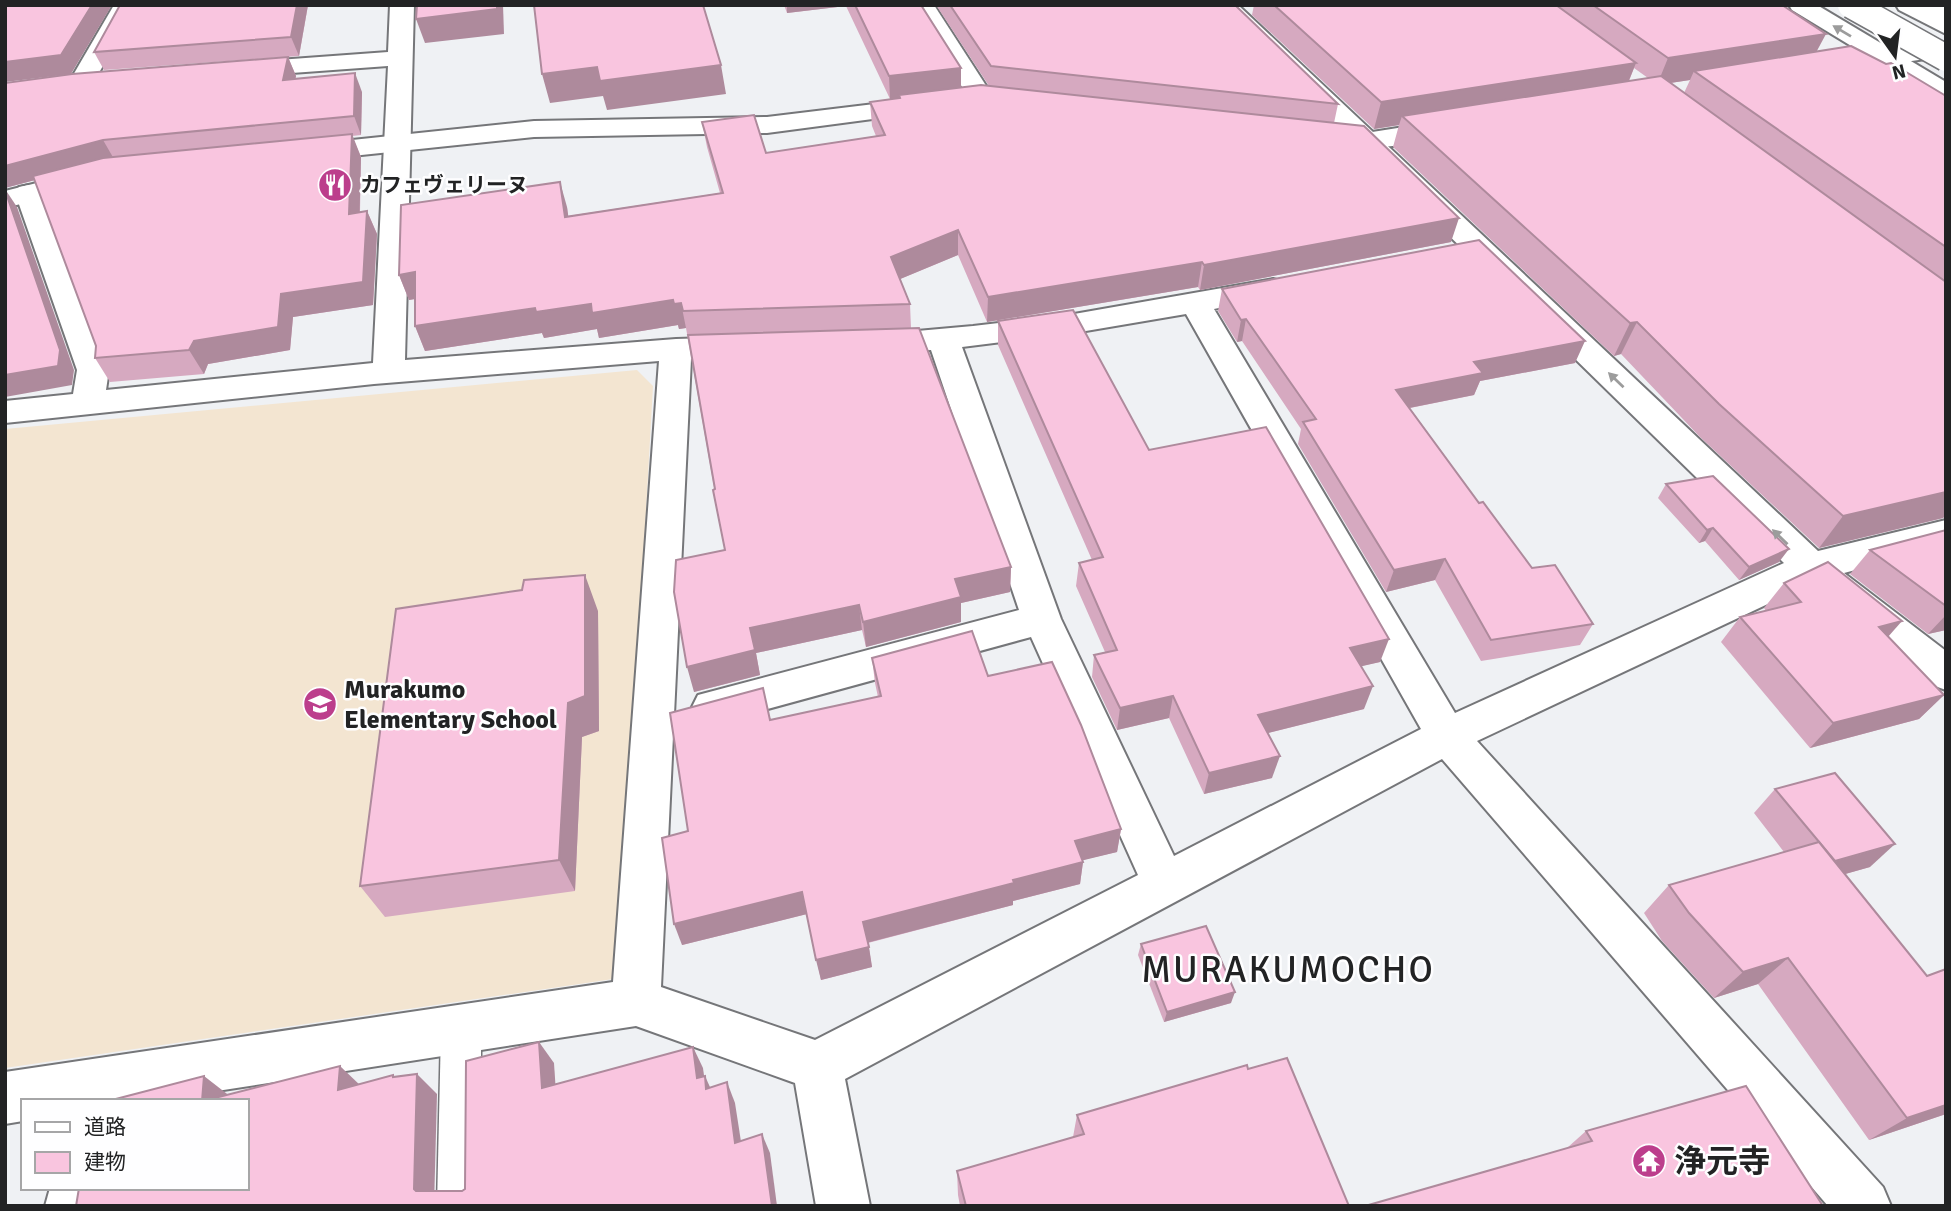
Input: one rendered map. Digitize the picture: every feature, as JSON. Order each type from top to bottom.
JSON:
[{"type":"main road","points":[[82,82],[126,5]]},
{"type":"main road","points":[[389,370],[401,5]]},
{"type":"main road","points":[[953,5],[924,7],[981,98]]},
{"type":"main road","points":[[1224,5],[1811,567],[1946,674]]},
{"type":"main road","points":[[1800,5],[1946,93]]},
{"type":"main road","points":[[1851,5],[1946,58]]},
{"type":"main road","points":[[1907,5],[1946,27]]},
{"type":"main road","points":[[1930,5],[1946,14]]},
{"type":"main road","points":[[1830,66],[1946,49]]},
{"type":"main road","points":[[220,71],[400,58]]},
{"type":"main road","points":[[57,86],[110,80]]},
{"type":"main road","points":[[276,156],[534,129],[766,125],[981,98],[1009,101]]},
{"type":"main road","points":[[1297,134],[1366,141],[1475,124]]},
{"type":"main road","points":[[88,404],[93,370],[17,196],[114,170]]},
{"type":"main road","points":[[1438,257],[1478,249]]},
{"type":"main road","points":[[837,344],[944,341],[1195,303],[1303,282]]},
{"type":"main road","points":[[1195,303],[1447,736],[1864,1206]]},
{"type":"main road","points":[[944,341],[1042,619],[1165,885]]},
{"type":"main road","points":[[5,412],[389,370],[676,349],[770,346]]},
{"type":"main road","points":[[636,1002],[676,349]]},
{"type":"main road","points":[[5,1098],[103,1092],[636,1002],[817,1066],[1447,736],[1811,567],[1946,533]]},
{"type":"main road","points":[[653,723],[1042,619]]},
{"type":"main road","points":[[817,1066],[843,1206]]},
{"type":"lane","points":[[459,1206],[461,1030]]},
{"type":"shaded area","name":"Murakumo Elementary School","points":[[637,370],[653,386],[620,978],[5,1068],[5,429]]},
{"type":"building","points":[[5,5],[92,5],[61,55],[5,62]]},
{"type":"building","points":[[120,5],[297,5],[291,37],[94,52]]},
{"type":"building","points":[[417,5],[497,5],[497,9],[416,19]]},
{"type":"building","points":[[534,5],[703,5],[721,65],[600,81],[597,67],[542,74]]},
{"type":"building","points":[[855,5],[921,5],[961,68],[889,76]]},
{"type":"building","points":[[950,5],[1235,5],[1338,104],[991,66]]},
{"type":"building","points":[[1274,5],[1556,5],[1636,63],[1381,102]]},
{"type":"building","points":[[1593,5],[1782,5],[1826,34],[1668,58]]},
{"type":"building","points":[[1851,46],[1886,64],[1891,63],[1946,96],[1946,247],[1694,71]]},
{"type":"building","points":[[288,57],[283,80],[355,73],[354,116],[103,140],[5,166],[5,83],[72,74]]},
{"type":"building","points":[[1661,76],[1946,282],[1946,492],[1843,516],[1719,404],[1637,322],[1630,323],[1402,116]]},
{"type":"building","points":[[981,85],[1364,126],[1459,218],[1204,265],[1202,262],[988,297],[958,230],[891,257],[910,304],[683,311],[681,303],[674,304],[673,300],[592,313],[591,304],[536,312],[535,308],[415,326],[415,272],[399,275],[401,205],[560,182],[565,217],[723,193],[702,122],[754,115],[766,153],[885,135],[870,102],[900,98],[899,95]]},
{"type":"building","points":[[352,134],[349,214],[367,211],[363,282],[281,294],[278,327],[194,341],[189,350],[95,358],[96,346],[33,176],[103,158]]},
{"type":"building","points":[[5,190],[60,350],[58,366],[5,375]]},
{"type":"building","points":[[1479,240],[1585,341],[1474,362],[1483,373],[1396,390],[1479,503],[1483,502],[1532,568],[1555,565],[1593,624],[1491,640],[1445,559],[1394,570],[1303,422],[1316,419],[1246,319],[1241,320],[1222,289]]},
{"type":"building","points":[[1073,310],[1149,450],[1266,427],[1389,639],[1350,648],[1373,686],[1258,715],[1280,756],[1209,773],[1173,696],[1120,708],[1094,655],[1117,650],[1079,563],[1103,557],[998,321]]},
{"type":"building","points":[[919,328],[1011,567],[955,579],[961,597],[863,622],[859,605],[750,628],[755,650],[687,667],[674,592],[676,560],[725,550],[688,335]]},
{"type":"building","points":[[1713,476],[1789,549],[1749,567],[1713,528],[1707,530],[1666,484]]},
{"type":"building","points":[[1946,530],[1946,606],[1870,550]]},
{"type":"building","points":[[1828,562],[1902,621],[1879,627],[1944,695],[1833,723],[1740,617],[1801,602],[1784,583]]},
{"type":"building","points":[[585,575],[585,696],[568,703],[559,860],[360,886],[396,609],[522,590],[524,580]]},
{"type":"building","points":[[972,631],[988,676],[1052,662],[1081,725],[1121,829],[1075,841],[1083,862],[1013,880],[1014,883],[863,922],[869,947],[816,960],[802,892],[674,924],[662,838],[688,831],[670,713],[763,688],[770,720],[881,696],[872,658]]},
{"type":"building","points":[[1835,773],[1895,844],[1835,861],[1775,789]]},
{"type":"building","points":[[1819,842],[1927,976],[1946,969],[1946,1105],[1907,1118],[1788,958],[1743,972],[1689,913],[1669,885]]},
{"type":"building","points":[[1206,926],[1235,992],[1167,1012],[1141,944]]},
{"type":"building","points":[[539,1042],[542,1088],[693,1047],[697,1078],[705,1076],[706,1089],[727,1082],[735,1143],[762,1134],[772,1206],[76,1206],[79,1190],[248,1190],[248,1099],[211,1099],[340,1066],[338,1090],[393,1075],[417,1074],[414,1189],[462,1191],[465,1189],[466,1061]]},
{"type":"building","points":[[1287,1058],[1349,1206],[966,1206],[957,1171],[1084,1134],[1077,1115],[1247,1065],[1248,1069]]},
{"type":"building","points":[[204,1076],[202,1099],[116,1099]]},
{"type":"building","points":[[1746,1086],[1823,1206],[1365,1206],[1592,1141],[1586,1131]]},
{"type":"place","name":"カフェヴェリーヌ","points":[[335,185]]},
{"type":"place","name":"Murakumo Elementary School","points":[[320,704]]},
{"type":"place","name":"浄元寺","points":[[1649,1161]]},
{"type":"district","name":"MURAKUMOCHO","points":[[1288,969]]}]
